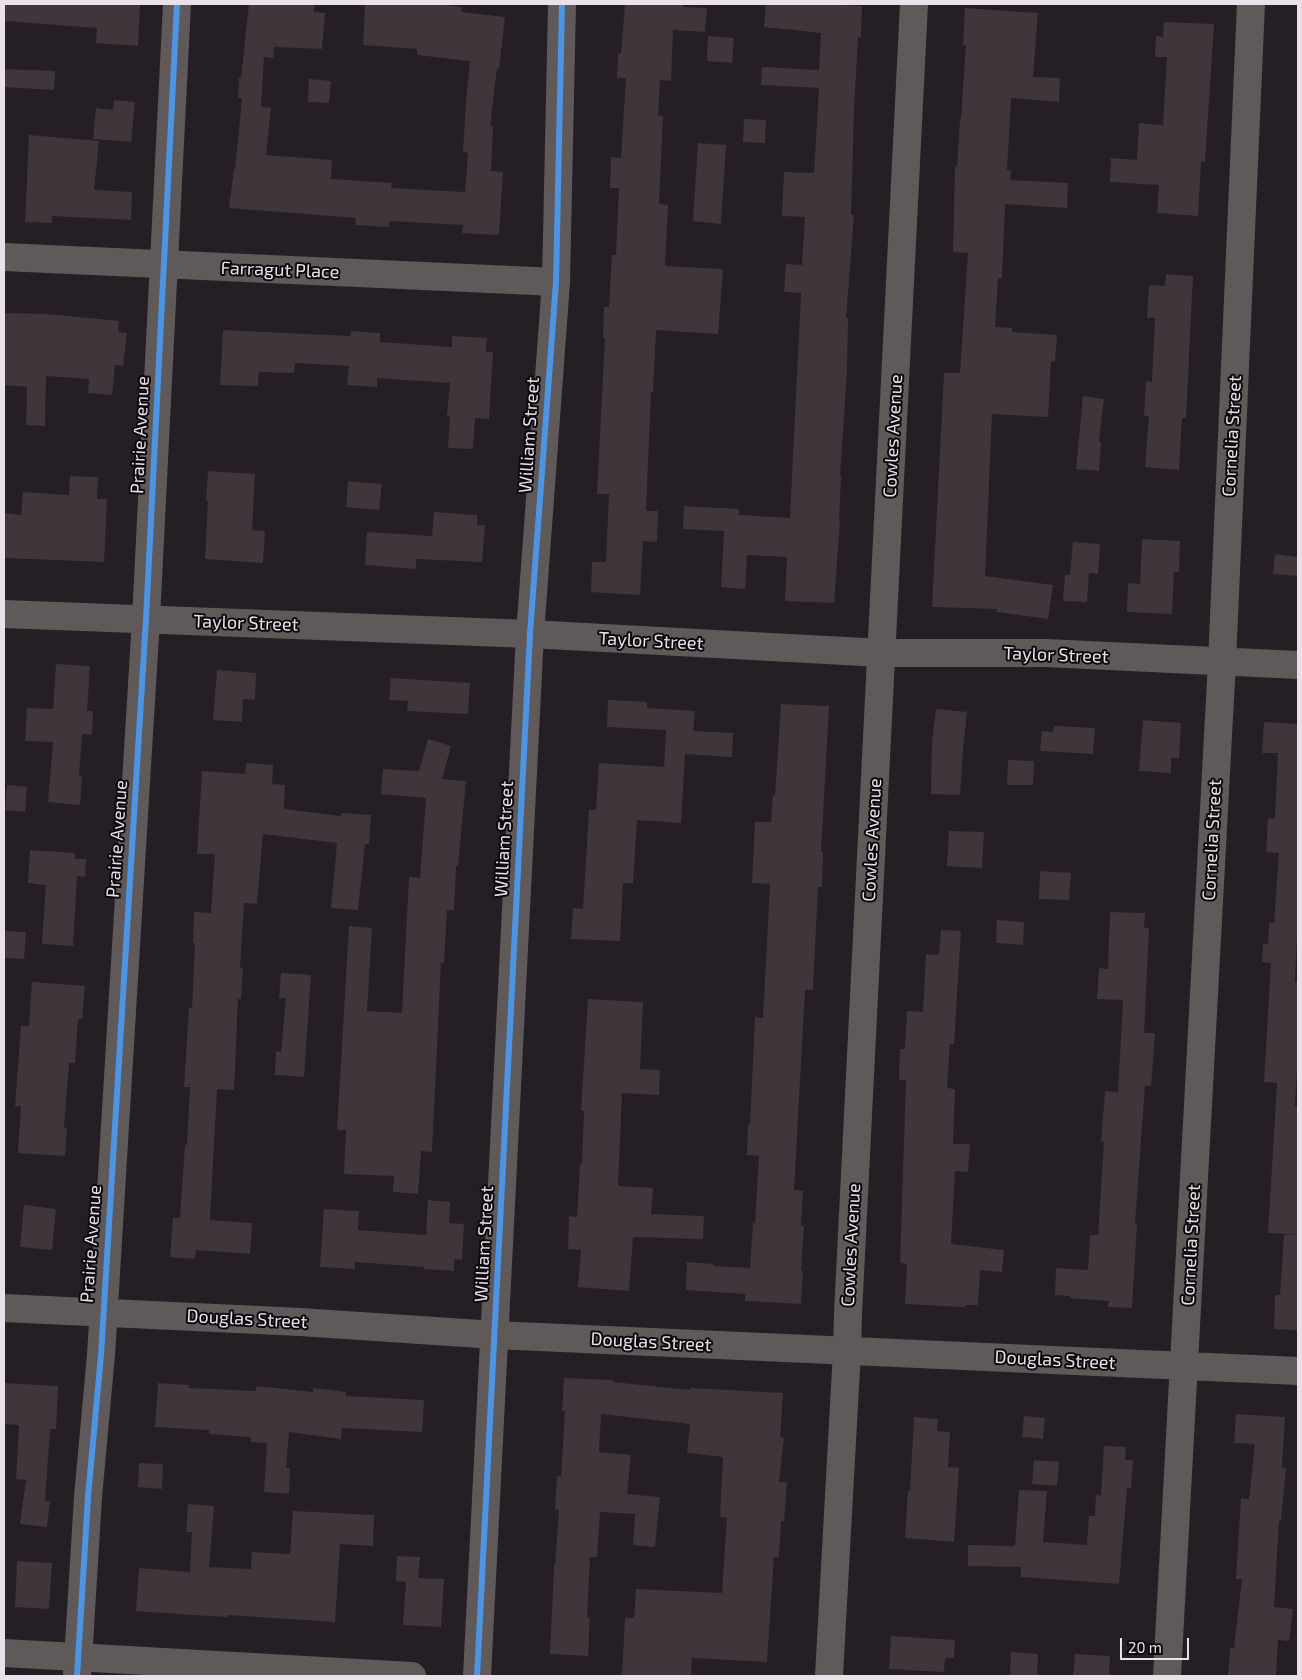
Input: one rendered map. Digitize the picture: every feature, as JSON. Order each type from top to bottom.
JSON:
[{"type":"street","name":"Prairie Avenue","points":[[77,1667],[88,1497],[101,1355],[102,1313],[146,620],[177,4]]},
{"type":"street","name":"William Street","points":[[476,1676],[530,634],[556,282],[562,4]]},
{"type":"street","name":"Cowles Avenue","points":[[829,1676],[914,4]]},
{"type":"street","name":"Cornelia Street","points":[[1168,1676],[1222,662],[1252,4]]},
{"type":"street","name":"Farragut Place","points":[[4,257],[556,282]]},
{"type":"street","name":"Taylor Street","points":[[4,614],[530,634],[882,654],[1046,653],[1298,665]]},
{"type":"street","name":"Douglas Street","points":[[4,1308],[300,1322],[495,1335],[1298,1371]]},
{"type":"street","points":[[4,1653],[77,1667],[412,1676]]},
{"type":"building","points":[[4,4],[140,4],[138,46],[96,43],[97,28],[4,21]]},
{"type":"building","points":[[249,4],[314,4],[314,12],[325,13],[322,49],[274,47],[273,58],[264,57],[261,107],[271,108],[266,155],[332,160],[331,179],[392,183],[391,188],[465,192],[468,153],[463,152],[470,61],[417,55],[417,49],[363,45],[365,4],[437,4],[462,7],[461,12],[505,17],[490,126],[493,126],[491,171],[503,172],[499,235],[462,233],[463,225],[389,221],[389,227],[355,225],[356,218],[229,208],[242,99],[238,98],[239,78],[241,78]]},
{"type":"building","points":[[625,4],[683,4],[683,7],[707,8],[705,32],[673,30],[671,81],[660,80],[658,116],[663,116],[659,204],[668,205],[665,266],[723,269],[718,334],[656,330],[653,392],[651,392],[646,511],[658,511],[657,542],[643,541],[640,595],[591,592],[592,562],[606,562],[609,494],[597,494],[605,338],[603,338],[604,307],[609,307],[612,255],[616,255],[619,188],[610,188],[611,157],[621,158],[626,78],[617,78],[618,53],[621,54]]},
{"type":"building","points":[[766,4],[862,6],[861,37],[858,37],[854,111],[851,215],[854,215],[846,318],[848,318],[847,371],[834,603],[785,601],[787,557],[747,555],[745,589],[721,587],[724,531],[683,529],[684,506],[739,509],[739,515],[790,518],[801,293],[784,292],[786,264],[802,265],[805,217],[782,216],[784,172],[814,173],[819,88],[761,85],[762,67],[819,70],[821,33],[764,27]]},
{"type":"building","points":[[965,8],[1038,13],[1033,77],[1060,78],[1059,102],[1011,98],[1007,170],[1011,170],[1010,180],[1068,183],[1067,208],[1005,204],[1002,278],[998,278],[995,327],[1012,328],[1012,332],[1057,335],[1055,362],[1051,361],[1048,417],[992,414],[985,576],[1053,585],[1048,619],[997,612],[997,609],[932,607],[944,373],[960,373],[968,253],[953,252],[955,167],[957,167],[966,45],[963,45]]},
{"type":"building","points":[[1164,22],[1214,24],[1205,162],[1201,162],[1198,216],[1157,213],[1159,185],[1110,182],[1111,158],[1137,160],[1139,123],[1163,125],[1167,57],[1155,57],[1156,36],[1163,37]]},
{"type":"building","points":[[708,36],[734,38],[732,63],[707,61]]},
{"type":"building","points":[[4,69],[55,71],[54,90],[4,87]]},
{"type":"building","points":[[309,79],[331,81],[329,103],[308,102]]},
{"type":"building","points":[[114,100],[135,102],[131,142],[93,139],[96,108],[113,110]]},
{"type":"building","points":[[744,119],[766,120],[765,143],[743,142]]},
{"type":"building","points":[[29,135],[99,141],[94,190],[132,192],[131,220],[52,216],[52,223],[25,222]]},
{"type":"building","points":[[698,143],[726,145],[721,224],[693,221]]},
{"type":"building","points":[[1166,274],[1193,276],[1186,418],[1182,418],[1179,470],[1145,467],[1149,416],[1144,416],[1146,381],[1152,382],[1155,318],[1147,318],[1149,285],[1165,286]]},
{"type":"building","points":[[4,313],[48,314],[119,321],[118,332],[127,333],[123,366],[115,365],[112,395],[88,393],[89,379],[46,376],[45,426],[26,425],[27,387],[4,385]]},
{"type":"building","points":[[223,330],[350,336],[351,331],[380,333],[380,342],[452,347],[452,336],[487,338],[486,352],[493,352],[489,419],[475,418],[473,449],[448,448],[450,417],[447,416],[450,383],[377,378],[377,387],[347,385],[349,366],[295,363],[294,373],[259,372],[258,386],[220,385]]},
{"type":"building","points":[[1083,396],[1104,399],[1099,441],[1101,442],[1099,471],[1076,469]]},
{"type":"building","points":[[208,471],[255,474],[252,530],[265,531],[263,563],[205,559]]},
{"type":"building","points":[[70,476],[98,477],[97,499],[107,499],[104,562],[4,558],[4,513],[21,515],[23,492],[69,495]]},
{"type":"building","points":[[348,481],[382,484],[379,510],[346,507]]},
{"type":"building","points":[[434,512],[477,515],[477,525],[485,525],[482,562],[416,559],[416,569],[365,565],[367,532],[432,536]]},
{"type":"building","points":[[1142,539],[1180,541],[1179,572],[1174,572],[1172,614],[1127,612],[1128,583],[1140,584]]},
{"type":"building","points":[[1073,542],[1100,544],[1098,574],[1089,573],[1087,602],[1063,601],[1065,575],[1070,575]]},
{"type":"building","points":[[1275,554],[1298,557],[1298,576],[1273,574]]},
{"type":"building","points":[[56,664],[90,666],[87,711],[93,711],[92,735],[82,734],[79,776],[82,776],[80,805],[48,802],[53,742],[25,741],[27,708],[53,709]]},
{"type":"building","points":[[217,670],[256,673],[255,700],[243,699],[242,722],[213,720]]},
{"type":"building","points":[[391,678],[470,683],[468,714],[407,711],[408,701],[389,700]]},
{"type":"building","points":[[608,700],[647,702],[647,708],[695,711],[693,731],[733,733],[732,757],[685,754],[681,823],[637,820],[633,883],[623,883],[620,941],[571,939],[573,908],[583,909],[589,810],[596,810],[599,763],[664,767],[666,730],[607,727]]},
{"type":"building","points":[[781,704],[829,706],[821,852],[823,852],[822,887],[818,887],[813,990],[805,990],[794,1190],[803,1191],[801,1226],[804,1226],[801,1304],[745,1301],[745,1294],[686,1290],[687,1262],[713,1264],[713,1266],[750,1268],[759,1156],[747,1155],[748,1125],[750,1125],[755,1017],[763,1018],[770,884],[752,883],[755,822],[771,822],[773,795],[775,796]]},
{"type":"building","points":[[936,709],[967,712],[960,795],[931,794],[932,742]]},
{"type":"building","points":[[1143,720],[1181,723],[1179,758],[1171,758],[1171,773],[1139,771]]},
{"type":"building","points":[[1264,722],[1298,724],[1298,914],[1295,982],[1298,982],[1298,1052],[1295,1106],[1298,1106],[1298,1235],[1268,1233],[1277,1083],[1264,1082],[1271,963],[1262,962],[1263,944],[1268,944],[1269,923],[1274,923],[1279,853],[1266,852],[1268,818],[1275,819],[1278,753],[1262,753]]},
{"type":"building","points":[[1054,726],[1095,728],[1093,754],[1040,751],[1042,731],[1053,732]]},
{"type":"building","points":[[428,739],[451,746],[442,779],[466,781],[458,866],[456,866],[454,910],[447,910],[444,963],[441,963],[432,1152],[421,1151],[418,1194],[393,1192],[394,1176],[344,1174],[346,1130],[337,1130],[349,926],[372,928],[367,1011],[402,1013],[409,877],[420,878],[426,798],[381,794],[383,769],[419,771]]},
{"type":"building","points":[[1008,760],[1034,761],[1033,785],[1007,785]]},
{"type":"building","points":[[246,763],[273,765],[272,784],[285,785],[284,809],[341,816],[341,813],[371,815],[369,844],[365,844],[358,910],[331,908],[337,843],[263,834],[257,904],[244,903],[240,968],[243,969],[241,999],[238,999],[234,1090],[217,1089],[210,1220],[252,1223],[250,1254],[196,1250],[195,1259],[170,1257],[173,1218],[180,1218],[185,1145],[187,1145],[190,1087],[184,1087],[189,1008],[192,1008],[195,943],[193,943],[194,912],[211,913],[215,854],[197,854],[202,771],[245,774]]},
{"type":"building","points":[[7,785],[27,787],[25,812],[5,810]]},
{"type":"building","points":[[949,831],[984,832],[982,868],[947,866]]},
{"type":"building","points":[[30,850],[75,853],[75,859],[86,859],[85,877],[77,876],[73,946],[42,944],[46,885],[28,883]]},
{"type":"building","points":[[1040,871],[1071,873],[1069,900],[1039,899]]},
{"type":"building","points":[[1110,912],[1145,913],[1144,928],[1149,928],[1144,1033],[1155,1033],[1151,1086],[1145,1086],[1135,1223],[1137,1223],[1132,1308],[1108,1307],[1109,1301],[1055,1295],[1056,1268],[1088,1270],[1090,1235],[1098,1235],[1104,1142],[1101,1142],[1105,1091],[1118,1092],[1123,1000],[1097,999],[1099,968],[1108,969]]},
{"type":"building","points":[[997,920],[1024,922],[1023,945],[996,943]]},
{"type":"building","points":[[941,930],[961,931],[954,1044],[950,1044],[947,1088],[955,1089],[953,1144],[970,1144],[968,1172],[955,1171],[951,1244],[1004,1250],[1002,1272],[980,1270],[978,1305],[965,1305],[965,1307],[905,1304],[907,1264],[900,1263],[906,1080],[899,1080],[900,1049],[905,1049],[907,1011],[923,1012],[926,954],[939,955]]},
{"type":"building","points":[[4,931],[26,932],[24,959],[4,958]]},
{"type":"building","points":[[281,973],[311,975],[304,1077],[275,1075],[276,1051],[281,1052],[286,998],[279,998]]},
{"type":"building","points":[[32,982],[85,986],[82,1019],[78,1019],[75,1063],[69,1063],[64,1127],[67,1128],[65,1156],[18,1153],[21,1106],[15,1106],[21,1026],[29,1026]]},
{"type":"building","points":[[588,999],[643,1002],[640,1069],[660,1070],[659,1095],[622,1093],[618,1186],[653,1188],[651,1214],[704,1216],[703,1239],[633,1237],[629,1291],[578,1287],[581,1250],[568,1249],[569,1216],[577,1217],[580,1164],[582,1164],[584,1111],[581,1110]]},
{"type":"building","points":[[428,1200],[450,1202],[449,1223],[464,1224],[462,1260],[454,1259],[454,1271],[355,1262],[355,1269],[320,1267],[324,1209],[359,1211],[358,1230],[426,1235]]},
{"type":"building","points":[[24,1205],[56,1209],[52,1250],[20,1247]]},
{"type":"building","points":[[1284,1235],[1298,1235],[1298,1330],[1274,1329],[1275,1295],[1280,1295]]},
{"type":"building","points":[[564,1378],[613,1380],[613,1382],[690,1390],[690,1388],[783,1393],[780,1437],[784,1438],[779,1482],[787,1482],[784,1521],[781,1521],[779,1557],[774,1557],[767,1662],[692,1658],[691,1676],[622,1676],[625,1618],[634,1618],[636,1589],[722,1593],[727,1518],[720,1517],[723,1457],[687,1453],[690,1424],[601,1414],[599,1452],[631,1455],[627,1494],[660,1497],[655,1547],[633,1545],[635,1514],[600,1512],[597,1557],[590,1557],[587,1618],[590,1618],[588,1656],[550,1654],[559,1510],[555,1509],[557,1476],[561,1477],[565,1411],[562,1411]]},
{"type":"building","points":[[4,1383],[58,1386],[56,1429],[50,1429],[45,1501],[50,1501],[47,1527],[20,1524],[26,1480],[16,1479],[19,1425],[4,1424]]},
{"type":"building","points":[[158,1383],[189,1385],[189,1388],[256,1391],[256,1386],[313,1392],[313,1388],[346,1392],[346,1396],[424,1400],[422,1432],[342,1428],[341,1439],[289,1432],[286,1468],[290,1468],[289,1494],[264,1492],[267,1443],[251,1442],[251,1437],[209,1434],[209,1430],[155,1427]]},
{"type":"building","points":[[1236,1414],[1285,1417],[1282,1467],[1286,1468],[1281,1521],[1279,1521],[1274,1607],[1293,1609],[1289,1641],[1278,1640],[1276,1676],[1228,1676],[1230,1648],[1234,1648],[1242,1579],[1236,1579],[1241,1498],[1249,1499],[1255,1444],[1234,1443]]},
{"type":"building","points":[[1024,1416],[1045,1418],[1043,1439],[1022,1437]]},
{"type":"building","points":[[914,1417],[938,1419],[937,1431],[950,1432],[948,1467],[959,1468],[954,1542],[905,1538]]},
{"type":"building","points":[[1104,1446],[1126,1447],[1125,1460],[1133,1460],[1131,1488],[1127,1488],[1119,1584],[1021,1577],[1021,1567],[968,1566],[968,1545],[1015,1546],[1019,1490],[1047,1491],[1043,1542],[1087,1545],[1089,1516],[1095,1516],[1096,1495],[1101,1496]]},
{"type":"building","points":[[1034,1460],[1059,1462],[1057,1486],[1032,1484]]},
{"type":"building","points":[[139,1463],[163,1464],[162,1489],[138,1487]]},
{"type":"building","points":[[188,1504],[214,1506],[209,1567],[251,1569],[252,1552],[290,1554],[293,1511],[374,1515],[373,1546],[340,1544],[335,1622],[136,1611],[139,1568],[190,1572],[192,1532],[186,1532]]},
{"type":"building","points":[[397,1556],[420,1557],[418,1578],[444,1579],[441,1627],[403,1625],[406,1582],[396,1581]]},
{"type":"building","points":[[17,1561],[52,1563],[49,1609],[15,1607]]},
{"type":"building","points":[[891,1636],[955,1640],[954,1658],[945,1658],[944,1672],[889,1669]]},
{"type":"building","points":[[1011,1652],[1038,1654],[1037,1676],[1010,1676]]},
{"type":"building","points":[[1075,1654],[1110,1656],[1109,1676],[1073,1676]]},
{"type":"cycle path","points":[[77,1676],[88,1497],[101,1355],[146,619],[177,4]]},
{"type":"cycle path","points":[[477,1676],[530,634],[556,282],[562,4]]}]
